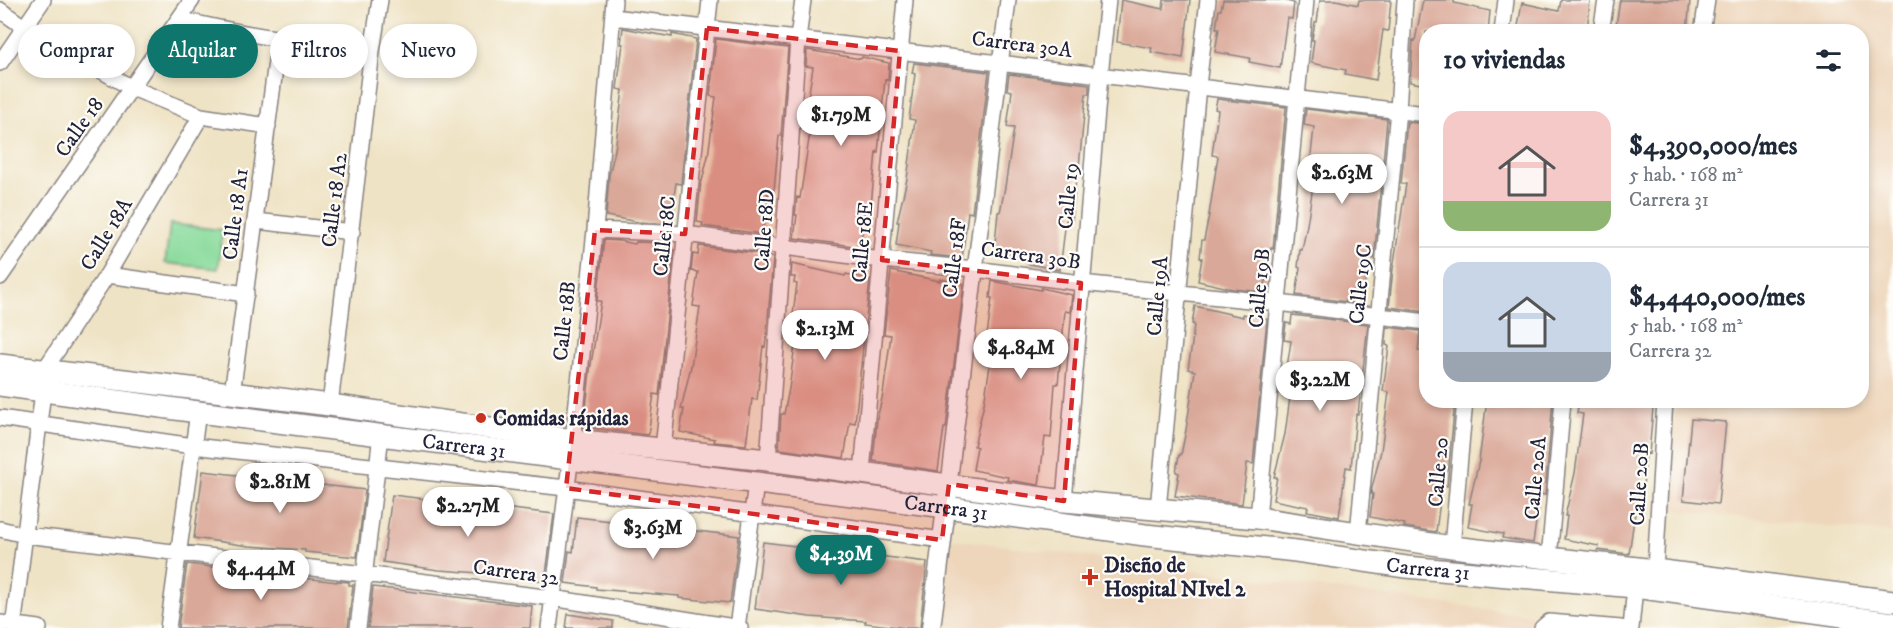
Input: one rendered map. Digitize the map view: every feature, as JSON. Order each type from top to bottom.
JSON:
[{"type":"main road","name":"Carrera 31","points":[[0,365],[43,382],[198,412],[381,435],[572,449],[663,449],[862,472],[1064,501],[1258,518],[1549,559],[1893,623]]},
{"type":"main road","name":"Carrera 31","points":[[0,385],[43,382],[232,394],[330,405],[756,483],[1145,535],[1252,545],[1406,567],[1643,575],[1893,601]]},
{"type":"street","points":[[26,24],[43,0]]},
{"type":"street","name":"Calle 18","points":[[0,277],[192,0]]},
{"type":"street","name":"Calle 18 A2","points":[[330,405],[380,0]]},
{"type":"street","name":"Calle 18B","points":[[549,628],[572,449],[595,230],[614,0]]},
{"type":"street","name":"Calle 18C","points":[[663,449],[710,0]]},
{"type":"street","name":"Calle 18D","points":[[768,460],[798,39],[803,0]]},
{"type":"street","name":"Calle 18E","points":[[862,472],[905,0]]},
{"type":"street","name":"Calle 18F","points":[[931,628],[1008,0]]},
{"type":"street","name":"Calle 19","points":[[1064,501],[1108,0]]},
{"type":"street","name":"Calle 19A","points":[[1158,510],[1208,0]]},
{"type":"street","name":"Calle 19B","points":[[1258,518],[1306,0]]},
{"type":"street","name":"Calle 19C","points":[[1358,533],[1398,110],[1405,0]]},
{"type":"street","points":[[1503,24],[1506,0]]},
{"type":"street","points":[[1602,24],[1606,0]]},
{"type":"street","points":[[1703,24],[1707,0]]},
{"type":"street","points":[[0,10],[20,24]]},
{"type":"street","name":"Carrera 30A","points":[[613,17],[1419,113]]},
{"type":"street","points":[[178,19],[270,37]]},
{"type":"street","points":[[0,63],[18,36]]},
{"type":"street","points":[[368,50],[372,51]]},
{"type":"street","points":[[114,78],[132,88],[201,116],[268,126]]},
{"type":"street","name":"Calle 18 A1","points":[[232,394],[274,78]]},
{"type":"street","name":"Calle 18A","points":[[9,626],[25,535],[43,382],[201,116]]},
{"type":"street","points":[[256,221],[352,232]]},
{"type":"street","name":"Carrera 30B","points":[[595,230],[685,234],[882,260],[975,268],[1082,283],[1279,303],[1419,321]]},
{"type":"street","points":[[107,275],[246,294]]},
{"type":"street","name":"Calle 20","points":[[1452,547],[1464,408]]},
{"type":"street","name":"Calle 20A","points":[[1549,559],[1562,408]]},
{"type":"street","name":"Calle 20B","points":[[1631,628],[1643,575],[1664,408]]},
{"type":"street","points":[[168,628],[198,412]]},
{"type":"street","points":[[0,418],[193,446],[566,489],[942,540]]},
{"type":"street","points":[[358,628],[381,435]]},
{"type":"street","points":[[738,628],[756,483]]},
{"type":"street","name":"Carrera 32","points":[[0,529],[25,535],[552,598],[738,628]]},
{"type":"street","points":[[1542,628],[1550,622],[1621,628]]},
{"type":"street","points":[[9,626],[39,628]]},
{"type":"highlighted area","points":[[707,28],[900,51],[882,260],[1081,283],[1064,501],[949,484],[942,540],[566,488],[595,230],[685,234]]},
{"type":"shaded area","points":[[1716,0],[1893,0],[1893,533],[1665,509],[1675,408],[1869,408],[1869,24],[1714,24]]},
{"type":"shaded area","name":"Diseño de Hospital NIvel 2","points":[[946,538],[1531,615],[1529,628],[937,628]]},
{"type":"green space","points":[[170,224],[223,230],[218,269],[165,263]]},
{"type":"building","points":[[1121,0],[1163,9],[1164,0],[1190,0],[1183,58],[1151,52],[1152,48],[1117,42]]},
{"type":"building","points":[[1223,0],[1283,0],[1294,3],[1292,19],[1287,18],[1280,68],[1249,62],[1250,58],[1215,52],[1219,28],[1216,28]]},
{"type":"building","points":[[1320,0],[1336,0],[1358,5],[1359,0],[1391,0],[1388,31],[1383,30],[1376,80],[1345,74],[1346,70],[1311,63],[1314,40],[1312,40]]},
{"type":"building","points":[[1423,0],[1454,0],[1454,3],[1490,11],[1489,24],[1419,24],[1419,84],[1410,82],[1413,40],[1415,41]]},
{"type":"building","points":[[1561,0],[1590,0],[1588,24],[1518,24],[1522,3],[1559,11]]},
{"type":"building","points":[[1620,0],[1690,0],[1688,24],[1616,24]]},
{"type":"building","points":[[623,28],[696,39],[681,184],[676,183],[670,224],[638,222],[606,216],[609,175],[615,150],[623,90],[617,89]]},
{"type":"building","points":[[716,39],[788,48],[774,190],[769,189],[762,234],[702,226],[703,223],[697,222],[701,181],[708,156],[716,97],[710,96]]},
{"type":"building","points":[[807,50],[889,63],[888,80],[885,79],[871,206],[866,206],[860,247],[794,238],[797,197],[800,198],[813,113],[806,112],[813,67],[806,66]]},
{"type":"building","points":[[914,63],[989,72],[972,213],[968,212],[962,258],[930,255],[931,252],[896,245],[899,222],[897,222],[907,179],[915,120],[909,119],[915,74],[912,73]]},
{"type":"building","points":[[1009,74],[1089,84],[1072,221],[1066,220],[1060,270],[1029,264],[1029,259],[994,253],[998,212],[1000,212],[1005,187],[1014,128],[1007,127],[1012,91],[1007,90]]},
{"type":"building","points":[[1217,99],[1286,107],[1273,249],[1271,248],[1264,292],[1233,289],[1198,281],[1202,240],[1204,240],[1209,215],[1218,156],[1212,155],[1218,110],[1215,109]]},
{"type":"building","points":[[1306,109],[1387,119],[1374,259],[1368,258],[1362,304],[1296,295],[1300,250],[1302,250],[1307,225],[1316,166],[1310,164],[1314,127],[1304,125]]},
{"type":"building","points":[[1407,122],[1419,123],[1419,311],[1389,307],[1406,184],[1401,184]]},
{"type":"building","points":[[604,240],[635,244],[636,242],[668,243],[668,249],[674,250],[659,395],[654,394],[648,435],[584,427],[601,301],[597,301]]},
{"type":"building","points":[[699,246],[769,255],[773,258],[765,347],[763,346],[757,400],[752,399],[746,445],[714,442],[715,439],[680,432],[684,409],[681,409],[691,366],[700,307],[693,306],[698,272],[691,271],[693,254],[698,255]]},
{"type":"building","points":[[792,264],[870,279],[855,423],[850,422],[844,458],[779,449],[781,414],[784,414],[789,389],[797,330],[791,329],[797,284],[794,283],[795,277],[791,277]]},
{"type":"building","points":[[891,271],[964,284],[946,428],[944,428],[938,471],[873,461],[877,419],[883,394],[891,335],[884,334]]},
{"type":"building","points":[[992,281],[1072,295],[1070,312],[1065,311],[1058,384],[1055,384],[1051,438],[1045,437],[1039,485],[1007,480],[1008,477],[973,470],[977,447],[974,446],[984,404],[993,345],[986,343]]},
{"type":"building","points":[[1195,306],[1243,317],[1243,314],[1267,319],[1253,464],[1247,463],[1242,504],[1175,496],[1179,473],[1176,472],[1186,430],[1195,371],[1188,369]]},
{"type":"building","points":[[1292,315],[1368,324],[1351,468],[1346,467],[1339,517],[1307,511],[1308,507],[1273,500],[1277,477],[1274,477],[1285,434],[1293,375],[1286,374],[1291,341],[1284,340],[1286,323],[1291,324]]},
{"type":"building","points":[[1387,327],[1419,331],[1419,408],[1454,408],[1447,486],[1442,485],[1436,532],[1404,527],[1405,524],[1370,517],[1373,494],[1371,494],[1381,451],[1389,392],[1383,391],[1389,346],[1386,345]]},
{"type":"building","points":[[1486,408],[1552,408],[1545,495],[1540,494],[1533,543],[1502,538],[1503,534],[1468,527],[1472,504],[1469,504],[1479,461]]},
{"type":"building","points":[[1578,408],[1653,408],[1641,507],[1636,506],[1629,554],[1598,550],[1599,546],[1564,539],[1567,516],[1565,516],[1575,473],[1583,414],[1577,413]]},
{"type":"building","points":[[1691,419],[1726,422],[1718,504],[1683,500]]},
{"type":"building","points":[[203,471],[365,490],[357,557],[194,538]]},
{"type":"building","points":[[392,495],[554,514],[545,581],[383,562]]},
{"type":"building","points":[[577,517],[739,536],[730,603],[596,589],[596,587],[565,583],[569,551],[573,552]]},
{"type":"building","points":[[763,542],[927,562],[920,628],[755,609]]},
{"type":"building","points":[[187,564],[349,582],[349,585],[353,585],[348,628],[178,628]]},
{"type":"building","points":[[373,587],[532,606],[530,628],[368,628]]},
{"type":"building","points":[[568,614],[613,621],[613,628],[566,628]]},
{"type":"place","name":"Comidas rápidas","points":[[481,418]]},
{"type":"place","name":"Diseño de Hospital NIvel 2","points":[[1090,577]]}]
